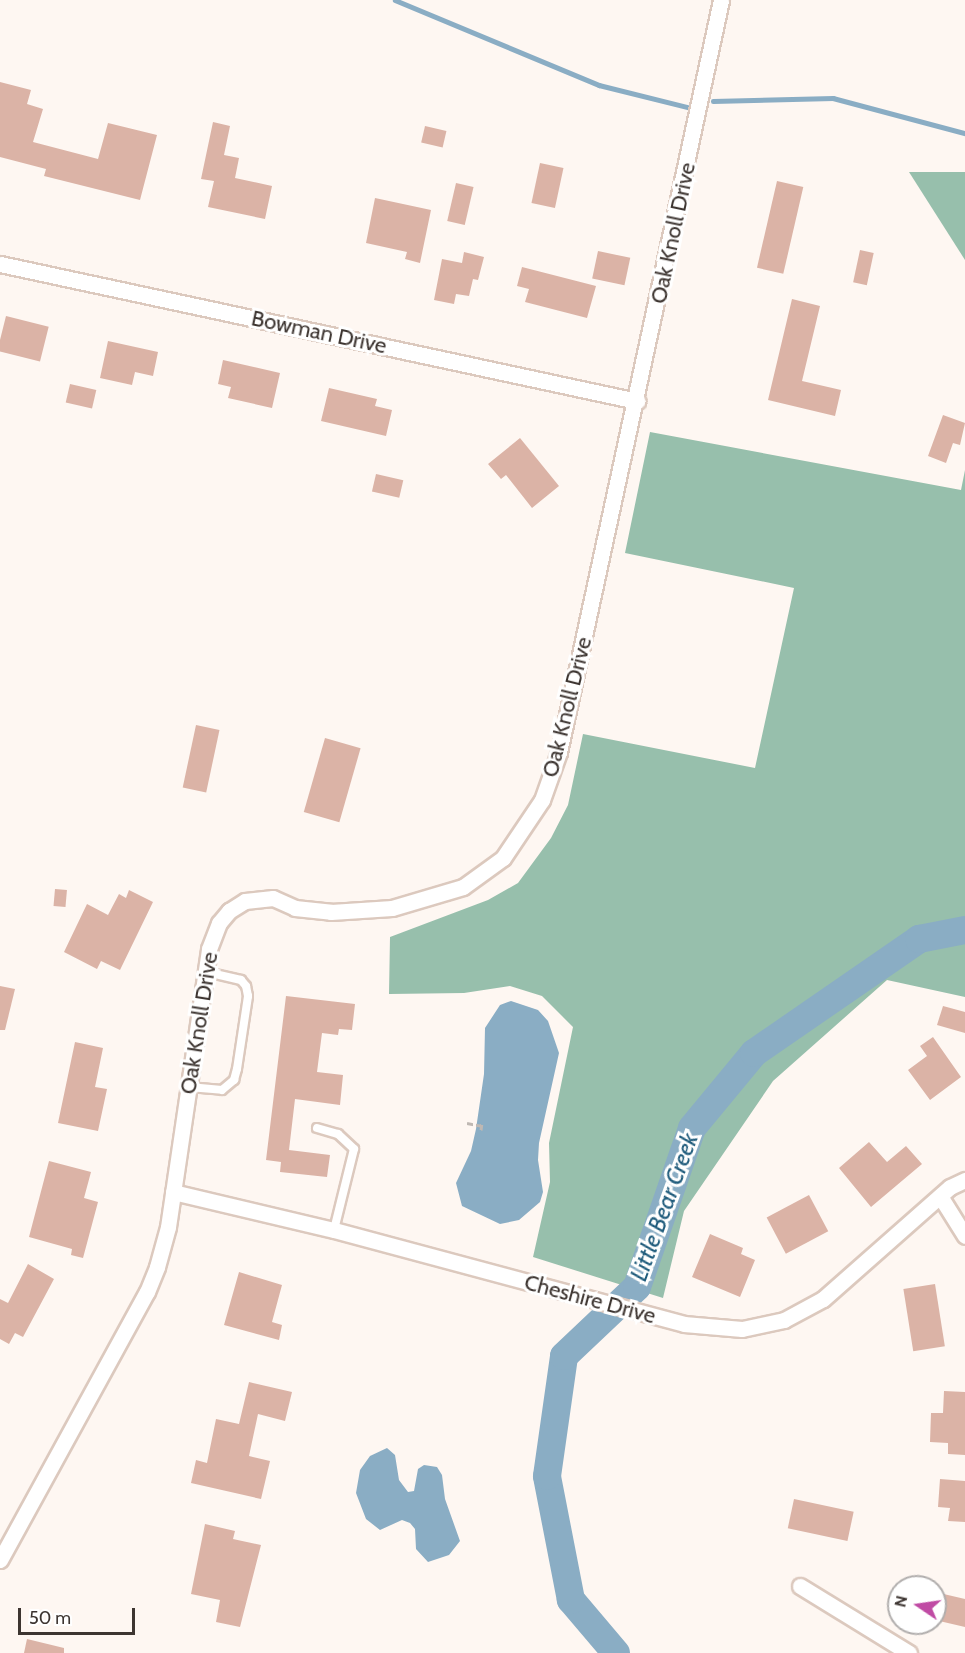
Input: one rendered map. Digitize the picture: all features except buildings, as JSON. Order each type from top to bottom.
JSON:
[{"type":"street","name":"Oak Knoll Drive","points":[[0,1560],[147,1292],[168,1227],[206,972],[219,923],[245,901],[273,898],[296,908],[331,912],[392,908],[463,886],[503,858],[542,800],[559,752],[637,401],[722,0]]},
{"type":"street","name":"Bowman Drive","points":[[0,264],[637,401]]},
{"type":"street","name":"Cheshire Drive","points":[[174,1192],[334,1230],[637,1312],[716,1329],[763,1327],[801,1312],[846,1281],[939,1196],[965,1180]]},
{"type":"street","points":[[939,1196],[965,1236]]},
{"type":"street","points":[[800,1586],[909,1653]]},
{"type":"lane","points":[[189,1087],[222,1090],[234,1080],[244,1028],[248,996],[246,986],[241,980],[206,972]]},
{"type":"lane","points":[[317,1128],[338,1134],[354,1149],[334,1230]]},
{"type":"path","points":[[467,1123],[482,1126]]},
{"type":"green space","points":[[909,172],[965,172],[965,260]]},
{"type":"green space","points":[[650,432],[961,490],[965,470],[965,997],[887,980],[773,1081],[684,1211],[663,1298],[533,1257],[550,1182],[549,1143],[573,1027],[542,996],[510,986],[464,993],[389,994],[390,937],[488,900],[518,883],[551,838],[568,805],[583,734],[755,768],[794,588],[625,553]]},
{"type":"water","points":[[511,1001],[538,1010],[548,1021],[559,1053],[539,1143],[538,1160],[543,1192],[540,1202],[519,1220],[500,1224],[462,1206],[456,1183],[471,1151],[476,1129],[484,1074],[485,1028],[500,1005]]},
{"type":"water","points":[[387,1448],[395,1455],[399,1480],[408,1492],[414,1491],[418,1469],[424,1465],[437,1467],[442,1475],[445,1499],[460,1541],[449,1555],[428,1562],[416,1549],[415,1529],[410,1523],[402,1520],[380,1530],[366,1519],[356,1493],[360,1470],[370,1456]]},
{"type":"waterway","points":[[395,0],[599,85],[687,107]]},
{"type":"waterway","points":[[713,101],[833,98],[965,133]]},
{"type":"waterway","name":"Little Bear Creek","points":[[616,1653],[571,1600],[547,1476],[564,1356],[637,1287],[692,1128],[754,1053],[919,939],[965,930]]}]
